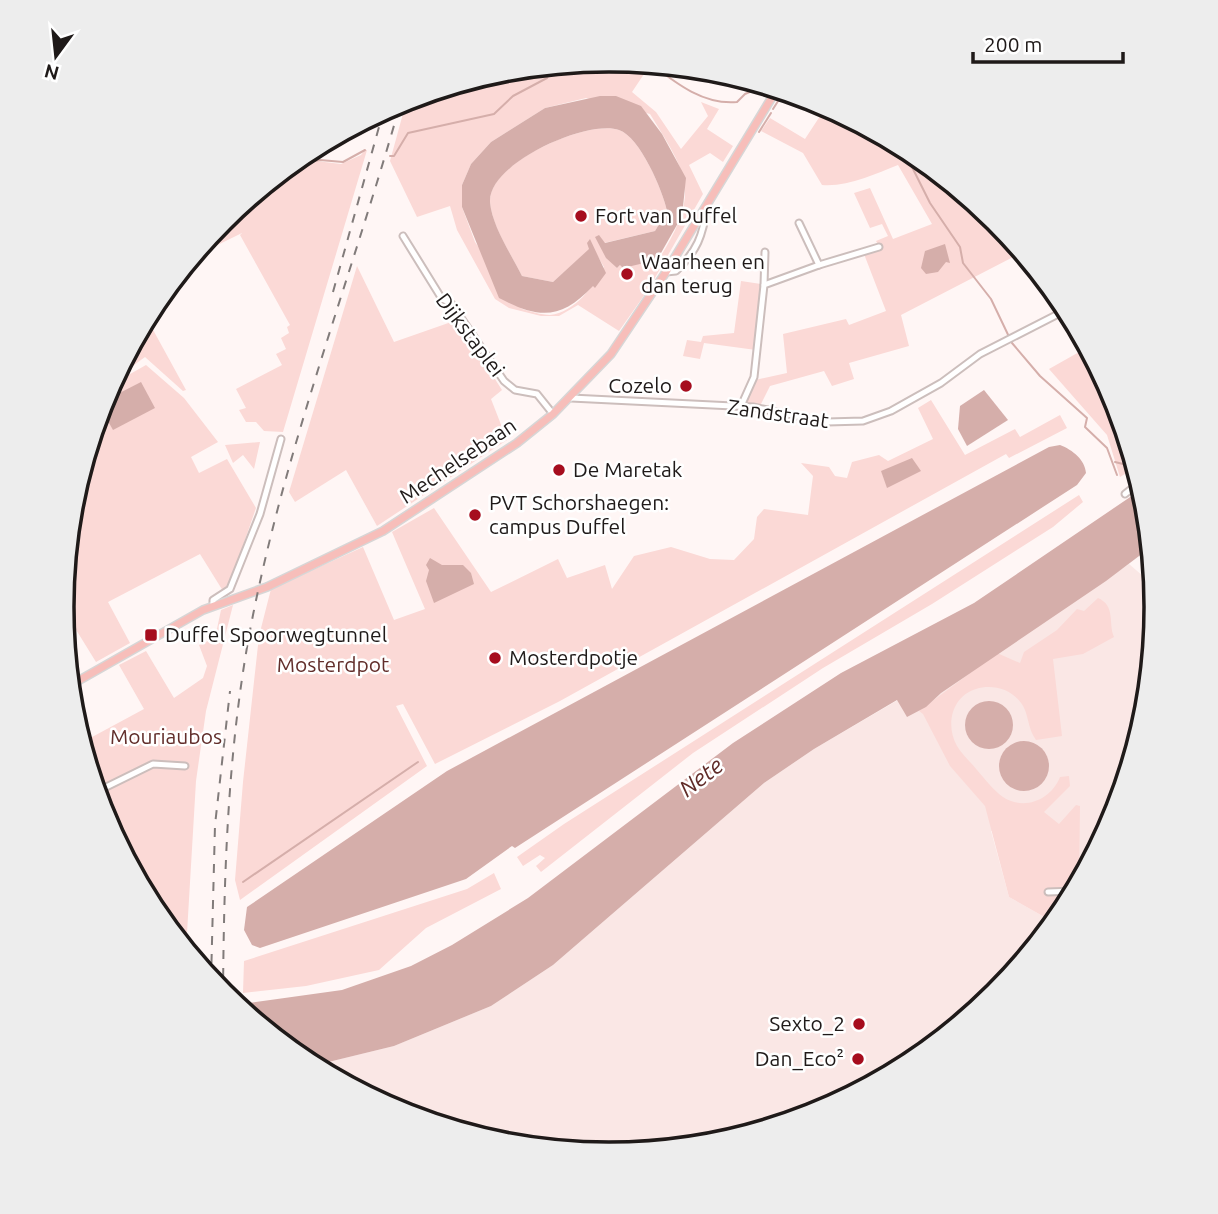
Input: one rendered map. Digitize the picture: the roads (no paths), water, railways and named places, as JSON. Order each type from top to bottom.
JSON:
[{"type":"main road","name":"Mechelsebaan","points":[[79,681],[213,606],[317,564],[400,521],[517,443],[553,414],[611,354],[666,272],[772,97]]},
{"type":"street","name":"Mechelsebaan","points":[[666,272],[676,271],[687,261],[704,234],[708,202]]},
{"type":"street","points":[[799,223],[819,265]]},
{"type":"street","name":"Dijkstaplei","points":[[403,236],[442,299],[451,303],[504,381],[515,390],[537,394],[553,414]]},
{"type":"street","points":[[764,285],[878,247]]},
{"type":"street","points":[[741,406],[754,377],[765,252]]},
{"type":"street","name":"Zandstraat","points":[[571,398],[741,406],[836,423],[872,419],[941,383],[1004,340],[1057,314]]},
{"type":"street","name":"Mechelsebaan","points":[[213,606],[213,600],[230,589],[260,514],[281,439]]},
{"type":"street","points":[[105,788],[153,764],[185,766]]},
{"type":"street","points":[[1048,892],[1062,891]]},
{"type":"water","points":[[600,96],[616,96],[641,106],[662,134],[686,178],[682,216],[657,260],[623,268],[620,265],[617,268],[606,258],[595,237],[599,235],[605,243],[655,231],[667,211],[656,178],[635,143],[619,130],[604,128],[564,138],[522,159],[505,173],[494,187],[490,202],[494,221],[522,276],[553,282],[589,249],[587,243],[590,239],[606,273],[595,288],[593,286],[560,310],[549,313],[526,310],[499,298],[462,207],[462,185],[471,164],[491,142],[545,108]]},
{"type":"water","points":[[945,244],[950,263],[946,262],[938,272],[926,274],[921,268],[925,251]]},
{"type":"water","points":[[141,382],[155,408],[113,430],[107,420],[118,394]]},
{"type":"water","points":[[984,390],[1008,420],[967,446],[958,429],[960,406]]},
{"type":"water","points":[[1060,445],[1074,453],[1083,464],[1086,473],[1077,485],[515,848],[512,846],[466,879],[260,948],[252,945],[244,930],[247,907],[447,771],[1049,447]]},
{"type":"water","points":[[912,458],[921,471],[887,488],[881,471]]},
{"type":"water","name":"Nete","points":[[1132,496],[1141,554],[941,693],[926,707],[907,717],[897,700],[814,749],[764,783],[553,965],[491,1006],[394,1046],[328,1062],[283,1032],[250,1003],[342,990],[411,966],[452,945],[528,898],[733,743],[841,673],[974,603]]},
{"type":"water","points":[[430,558],[442,565],[463,565],[471,573],[474,584],[434,603],[426,581],[429,570],[426,565]]},
{"type":"water","points":[[989,701],[998,702],[1006,708],[1012,716],[1012,734],[1006,742],[998,748],[989,749],[980,748],[972,742],[966,734],[965,725],[966,716],[972,708],[980,702]]},
{"type":"water","points":[[1024,741],[1042,748],[1049,766],[1042,784],[1024,791],[1006,784],[999,766],[1006,748]]},
{"type":"waterway","points":[[390,156],[394,156],[408,133],[494,114],[513,96],[549,75]]},
{"type":"waterway","points":[[666,75],[691,92],[713,100],[737,102],[752,91]]},
{"type":"waterway","points":[[773,109],[779,99]]},
{"type":"waterway","points":[[759,132],[771,113]]},
{"type":"waterway","points":[[313,161],[343,162],[365,150]]},
{"type":"waterway","points":[[911,166],[930,203],[960,247],[963,263],[991,299],[1012,343],[1040,376],[1087,418],[1085,427],[1107,448],[1117,475]]},
{"type":"waterway","points":[[1115,462],[1125,464]]},
{"type":"waterway","points":[[243,882],[418,762]]},
{"type":"railway","points":[[223,977],[229,804],[238,709],[253,615],[284,485],[397,115]]},
{"type":"railway","points":[[333,292],[380,123]]},
{"type":"railway","points":[[211,965],[215,825],[230,691]]},
{"type":"place","name":"Fort van Duffel","points":[[581,216]]},
{"type":"place","name":"Waarheen en dan terug","points":[[627,274]]},
{"type":"place","name":"Cozelo","points":[[686,386]]},
{"type":"place","name":"De Maretak","points":[[559,470]]},
{"type":"place","name":"PVT Schorshaegen: campus Duffel","points":[[475,515]]},
{"type":"place","name":"Duffel Spoorwegtunnel","points":[[151,635]]},
{"type":"place","name":"Mosterdpotje","points":[[495,658]]},
{"type":"place","name":"Sexto_2","points":[[859,1024]]},
{"type":"place","name":"Dan_Eco²","points":[[858,1059]]},
{"type":"park label","name":"Mosterdpot","points":[[333,665]]},
{"type":"park label","name":"Mouriaubos","points":[[166,737]]}]
